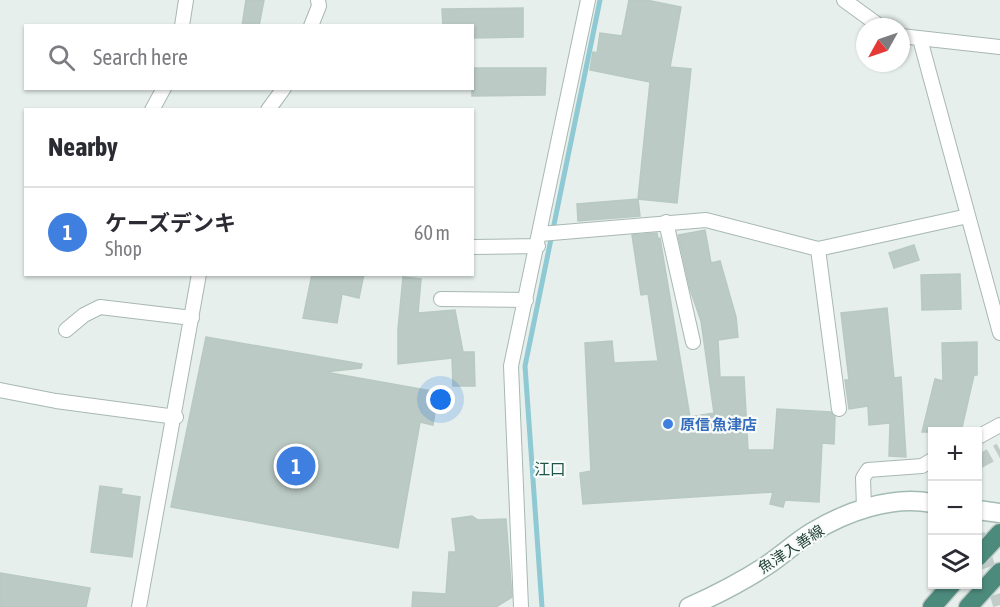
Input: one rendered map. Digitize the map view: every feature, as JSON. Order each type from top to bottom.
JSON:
[{"type":"highway","points":[[982,553],[1000,533]]},
{"type":"highway","points":[[968,607],[1000,572]]},
{"type":"highway","points":[[932,607],[948,589]]},
{"type":"main road","name":"魚津入善線","points":[[689,607],[728,589],[812,533],[864,508],[917,500],[928,502]]},
{"type":"main road","points":[[982,511],[1000,513]]},
{"type":"street","points":[[182,24],[186,0]]},
{"type":"street","points":[[312,24],[319,6],[318,0]]},
{"type":"street","points":[[521,607],[511,366],[588,0]]},
{"type":"street","points":[[844,0],[869,18]]},
{"type":"street","points":[[910,37],[1000,48]]},
{"type":"street","points":[[920,39],[1000,333]]},
{"type":"street","points":[[153,108],[163,90]]},
{"type":"street","points":[[269,108],[283,90]]},
{"type":"street","points":[[474,247],[666,222],[706,220],[818,249],[968,216]]},
{"type":"street","points":[[666,222],[693,342]]},
{"type":"street","points":[[818,249],[839,409]]},
{"type":"street","points":[[139,607],[176,417],[200,276]]},
{"type":"street","points":[[441,299],[526,300]]},
{"type":"street","points":[[66,330],[84,315],[100,307],[192,318]]},
{"type":"street","points":[[0,390],[56,401],[176,417]]},
{"type":"street","points":[[982,435],[1000,425]]},
{"type":"street","points":[[864,508],[863,478],[868,470],[922,466],[928,463]]},
{"type":"building","points":[[246,0],[264,0],[259,24],[242,24]]},
{"type":"building","points":[[629,0],[646,0],[681,7],[670,67],[691,69],[677,203],[638,199],[650,82],[590,70],[593,52],[597,53],[600,33],[622,36]]},
{"type":"building","points":[[523,8],[523,37],[474,38],[474,24],[443,24],[442,9]]},
{"type":"building","points":[[474,68],[546,68],[545,95],[472,96]]},
{"type":"building","points":[[638,199],[640,216],[578,221],[577,204]]},
{"type":"building","name":"原信 魚津店","points":[[705,230],[711,263],[720,261],[736,317],[738,337],[718,340],[720,377],[744,377],[748,450],[774,450],[777,409],[831,412],[835,417],[834,444],[822,443],[819,502],[785,500],[783,507],[770,504],[773,492],[583,504],[580,473],[591,471],[585,343],[612,341],[614,363],[658,361],[648,294],[641,295],[632,235],[657,233],[658,239],[660,238],[690,417],[714,413],[701,321],[690,289],[678,235]]},
{"type":"building","points":[[914,245],[919,260],[894,268],[889,253]]},
{"type":"building","points":[[960,274],[961,309],[922,310],[921,275]]},
{"type":"building","points":[[312,276],[364,276],[359,298],[342,294],[337,323],[303,318]]},
{"type":"building","points":[[403,277],[421,279],[418,313],[455,310],[463,352],[474,352],[475,386],[453,386],[452,358],[398,364],[398,329]]},
{"type":"building","points":[[887,308],[894,378],[901,377],[906,457],[889,456],[890,423],[869,425],[868,406],[849,409],[845,380],[849,380],[841,313]]},
{"type":"building","points":[[206,337],[362,364],[361,368],[325,372],[438,392],[433,425],[420,422],[398,548],[171,507]]},
{"type":"building","points":[[977,342],[977,375],[974,375],[962,427],[928,427],[928,432],[922,432],[935,379],[943,381],[942,343]]},
{"type":"building","points":[[100,486],[122,489],[121,494],[140,497],[132,557],[91,552]]},
{"type":"building","points":[[472,516],[478,520],[506,519],[512,597],[496,607],[412,607],[413,592],[446,594],[449,552],[456,552],[452,519]]},
{"type":"building","points":[[0,573],[90,588],[86,607],[0,607]]},
{"type":"waterway","points":[[542,607],[525,366],[600,0]]},
{"type":"tunnel","points":[[982,460],[1000,450]]},
{"type":"tunnel","points":[[978,535],[1000,605]]},
{"type":"place","name":"原信 魚津店","points":[[668,424]]},
{"type":"place","name":"ケーズデンキ","points":[[296,466]]},
{"type":"district","name":"江口","points":[[550,469]]}]
